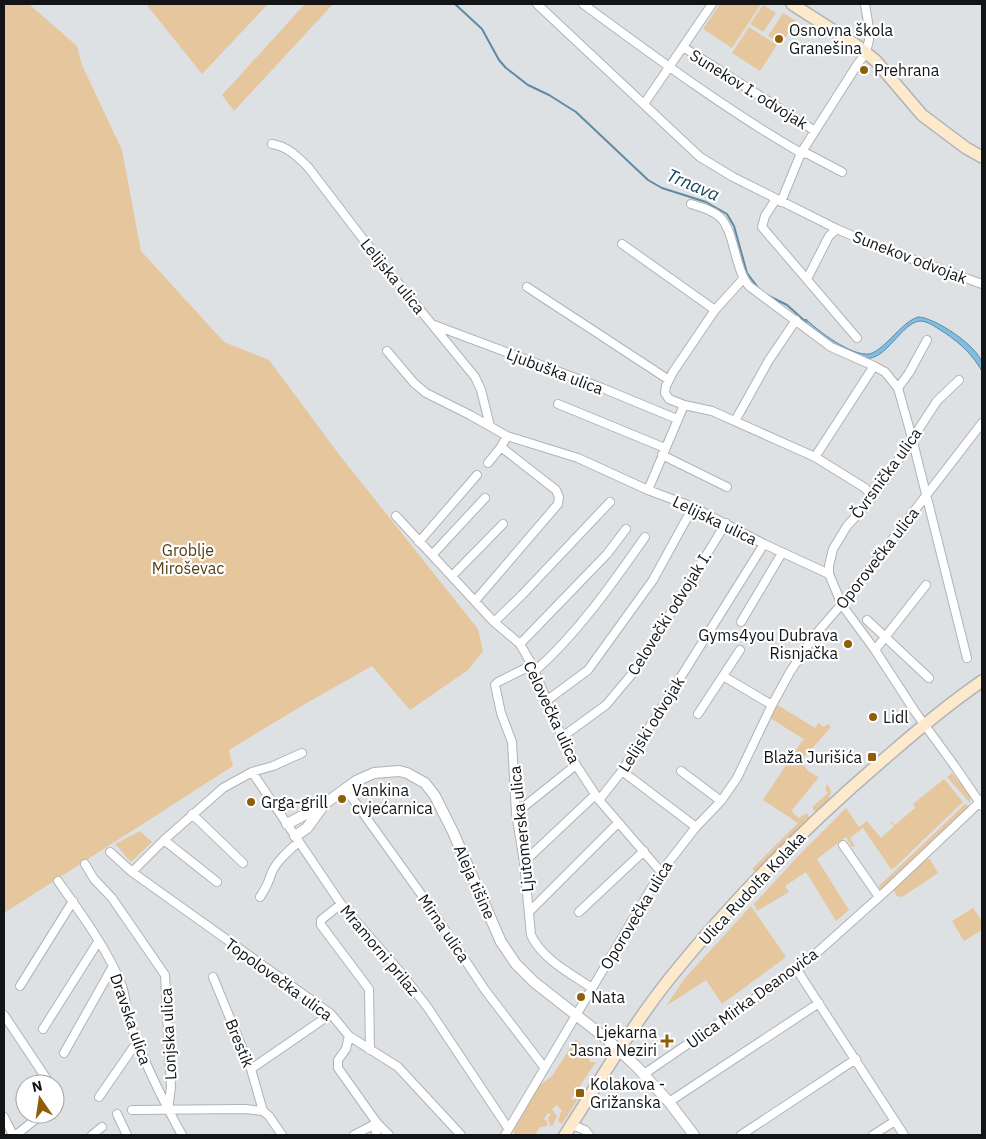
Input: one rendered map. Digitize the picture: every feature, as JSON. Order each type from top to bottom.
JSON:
[{"type":"main road","points":[[792,4],[866,53],[922,115],[966,148],[982,157]]},
{"type":"main road","name":"Ulica Rudolfa Kolaka","points":[[565,1135],[618,1050],[669,978],[742,894],[840,798],[924,725],[982,681]]},
{"type":"street","points":[[537,4],[700,157],[733,177],[779,200],[765,216],[762,227],[857,338]]},
{"type":"street","points":[[583,4],[670,66]]},
{"type":"street","name":"Sunekov I. odvojak","points":[[644,104],[712,4]]},
{"type":"street","points":[[865,4],[870,38],[866,53]]},
{"type":"street","name":"Sunekov I. odvojak","points":[[683,47],[815,131]]},
{"type":"street","name":"Sunekov I. odvojak","points":[[779,200],[801,153],[856,65],[866,53]]},
{"type":"street","name":"Sunekov I. odvojak","points":[[670,66],[729,107],[801,153],[808,154],[842,172]]},
{"type":"street","name":"Lelijska ulica","points":[[272,144],[284,148],[308,167],[376,256],[476,377],[490,426]]},
{"type":"street","name":"Sunekov odvojak","points":[[779,200],[837,229],[885,249],[982,284]]},
{"type":"street","points":[[691,204],[714,213],[721,218],[727,229],[743,278],[763,298],[831,347],[885,372],[898,388],[967,658]]},
{"type":"street","name":"Sunekov odvojak","points":[[807,278],[829,236],[837,229]]},
{"type":"street","points":[[622,244],[715,310]]},
{"type":"street","points":[[743,278],[715,310],[669,380],[665,393],[669,399],[684,405],[712,411],[815,457],[865,488],[872,496]]},
{"type":"street","points":[[527,287],[669,380]]},
{"type":"street","points":[[735,421],[769,360],[796,320]]},
{"type":"street","name":"Ljubuška ulica","points":[[432,324],[602,388],[677,419]]},
{"type":"street","points":[[898,388],[909,373],[927,340]]},
{"type":"street","name":"Lelijska ulica","points":[[387,351],[414,383],[426,393],[507,436],[578,458],[648,490],[693,507],[782,553],[829,574]]},
{"type":"street","points":[[815,457],[874,366]]},
{"type":"street","name":"Čvrsnička ulica","points":[[829,574],[833,549],[847,526],[888,476],[937,401],[958,380]]},
{"type":"street","points":[[558,404],[663,451],[727,487]]},
{"type":"street","points":[[648,490],[684,405]]},
{"type":"street","name":"Oporovečka ulica","points":[[506,1131],[661,872],[696,827],[721,801],[740,771],[790,672],[826,621],[842,605],[982,423]]},
{"type":"street","points":[[488,463],[507,436]]},
{"type":"street","points":[[475,601],[558,504],[559,496],[556,490],[501,447]]},
{"type":"street","points":[[419,542],[477,475]]},
{"type":"street","points":[[432,555],[485,498]]},
{"type":"street","points":[[494,622],[610,502]]},
{"type":"street","points":[[546,701],[588,670],[653,580],[693,507]]},
{"type":"street","name":"Celovečka ulica","points":[[396,516],[494,622],[520,644],[533,668],[576,765],[597,798],[661,872]]},
{"type":"street","name":"Celovečki odvojak I.","points":[[562,737],[606,705],[637,668],[726,523]]},
{"type":"street","points":[[452,576],[504,524]]},
{"type":"street","name":"Celovečka ulica","points":[[520,644],[608,554],[626,529]]},
{"type":"street","points":[[533,668],[555,654],[645,537]]},
{"type":"street","name":"Lelijski odvojak","points":[[524,862],[597,798],[622,771],[764,544]]},
{"type":"street","points":[[741,622],[782,553]]},
{"type":"street","points":[[829,574],[842,605],[875,650],[924,725],[981,803]]},
{"type":"street","points":[[875,650],[926,585]]},
{"type":"street","points":[[867,620],[929,678]]},
{"type":"street","points":[[698,714],[740,650]]},
{"type":"street","name":"Ljutomerska ulica","points":[[533,668],[498,682],[495,685],[501,713],[512,742],[516,813],[524,862],[531,935],[536,946],[562,968],[592,988]]},
{"type":"street","points":[[723,676],[772,705]]},
{"type":"street","points":[[132,872],[192,814],[223,788],[252,772],[273,766],[302,753]]},
{"type":"street","points":[[516,813],[576,765]]},
{"type":"street","name":"Aleja tišine","points":[[287,824],[323,805],[345,788],[367,775],[382,771],[407,773],[425,783],[435,796],[501,942],[516,964],[534,982],[577,1014],[644,1074],[669,1102],[694,1135]]},
{"type":"street","points":[[622,771],[696,827]]},
{"type":"street","points":[[680,771],[721,801]]},
{"type":"street","name":"Mramorni prilaz","points":[[252,772],[341,904],[402,974],[428,1008],[506,1131]]},
{"type":"street","name":"Mirna ulica","points":[[345,788],[421,894],[485,990],[544,1067]]},
{"type":"street","name":"Ulica Mirka Deanovića","points":[[644,1074],[797,970],[981,803]]},
{"type":"street","name":"Aleja tišine","points":[[297,839],[323,805]]},
{"type":"street","points":[[192,814],[243,863]]},
{"type":"street","points":[[530,911],[618,823]]},
{"type":"street","points":[[260,897],[269,883],[272,871],[297,839]]},
{"type":"street","points":[[164,840],[217,882]]},
{"type":"street","points":[[843,844],[879,897]]},
{"type":"street","points":[[579,912],[644,851]]},
{"type":"street","name":"Topolovečka ulica","points":[[110,852],[132,872],[330,1014],[349,1036],[398,1068],[461,1135]]},
{"type":"street","name":"Lonjska ulica","points":[[86,864],[94,879],[112,898],[165,975],[172,1087],[168,1110]]},
{"type":"street","name":"Dravska ulica","points":[[58,881],[113,966],[122,987],[130,1022],[148,1070],[182,1135]]},
{"type":"street","points":[[20,986],[72,901]]},
{"type":"street","points":[[341,904],[321,920],[321,925],[369,989],[370,1050]]},
{"type":"street","points":[[43,1029],[98,942]]},
{"type":"street","points":[[64,1053],[113,966]]},
{"type":"street","points":[[797,970],[904,1135]]},
{"type":"street","name":"Brestik","points":[[213,977],[251,1070],[263,1111],[269,1116],[282,1135]]},
{"type":"street","points":[[669,1102],[819,1003]]},
{"type":"street","points":[[251,1070],[330,1014]]},
{"type":"street","points":[[4,1015],[43,1074]]},
{"type":"street","points":[[349,1036],[346,1048],[338,1060],[338,1068],[376,1124],[389,1135]]},
{"type":"street","points":[[99,1097],[138,1042]]},
{"type":"street","points":[[741,1135],[856,1059]]},
{"type":"street","points":[[132,1110],[245,1109],[263,1111]]},
{"type":"street","points":[[117,1114],[127,1135]]},
{"type":"street","points":[[4,1117],[14,1135],[29,1124]]},
{"type":"street","points":[[873,1135],[895,1121]]},
{"type":"street","points":[[354,1135],[376,1124]]},
{"type":"street","points":[[376,1124],[377,1135]]},
{"type":"street","points":[[572,1125],[585,1130],[589,1135]]},
{"type":"street","points":[[92,1135],[102,1127]]},
{"type":"green space","name":"Groblje Miroševac","points":[[4,4],[29,4],[77,46],[82,65],[122,150],[141,251],[224,342],[269,360],[341,457],[478,629],[483,651],[468,670],[410,710],[372,666],[229,750],[233,766],[4,913]]},
{"type":"green space","points":[[146,4],[268,4],[202,74]]},
{"type":"green space","points":[[305,4],[333,4],[234,111],[222,95]]},
{"type":"green space","points":[[720,4],[761,4],[732,48],[703,29]]},
{"type":"green space","points":[[763,5],[776,13],[763,32],[750,24]]},
{"type":"green space","points":[[783,13],[796,21],[781,44],[768,36]]},
{"type":"green space","points":[[749,27],[777,45],[760,71],[732,53]]},
{"type":"green space","points":[[776,704],[815,728],[819,723],[823,727],[828,724],[831,727],[801,761],[808,771],[819,777],[792,810],[799,818],[807,813],[810,819],[756,873],[752,869],[798,823],[763,800],[802,741],[805,740],[770,718]]},
{"type":"green space","points":[[952,773],[970,795],[970,803],[947,777]]},
{"type":"green space","points":[[944,779],[963,802],[893,869],[891,869],[863,828],[850,838],[855,846],[852,847],[846,837],[817,859],[849,910],[836,921],[806,872],[785,886],[789,892],[757,911],[754,904],[846,808],[859,827],[867,821],[881,838],[894,826],[892,821],[895,825],[915,808],[913,804]]},
{"type":"green space","points":[[827,784],[831,790],[829,799],[818,811],[813,811],[813,806],[828,793],[825,789]]},
{"type":"green space","points":[[965,804],[969,806],[885,888],[880,889],[879,886]]},
{"type":"green space","points":[[140,831],[152,842],[131,862],[115,844]]},
{"type":"green space","points":[[924,858],[930,859],[938,873],[902,897],[897,896],[894,891],[895,887]]},
{"type":"green space","points":[[751,906],[786,957],[722,1004],[706,980],[666,1006],[685,978]]},
{"type":"green space","points":[[973,908],[982,921],[982,930],[964,941],[952,921]]},
{"type":"green space","points":[[576,1039],[591,1053],[589,1062],[596,1062],[571,1099],[578,1099],[562,1124],[558,1121],[562,1111],[557,1105],[552,1109],[557,1116],[553,1125],[550,1126],[548,1118],[551,1114],[548,1113],[544,1119],[547,1121],[547,1126],[540,1127],[535,1135],[514,1135],[514,1130],[527,1102],[539,1086],[552,1076]]},
{"type":"water","points":[[918,317],[925,318],[944,327],[964,341],[979,356],[982,371],[961,345],[931,324],[921,321],[907,327],[887,348],[873,358],[857,356],[840,349],[802,322],[806,319],[826,336],[844,347],[862,354],[869,354],[879,349],[906,324]]},
{"type":"waterway","name":"Trnava","points":[[455,4],[482,29],[499,60],[506,68],[528,85],[549,95],[576,112],[648,180],[662,188],[706,202],[727,214],[734,226],[747,273],[759,289]]},
{"type":"waterway","name":"Trnava","points":[[767,295],[787,305],[806,322]]},
{"type":"place","name":"Osnovna škola Granešina","points":[[779,39]]},
{"type":"place","name":"Prehrana","points":[[864,70]]},
{"type":"place","name":"Gyms4you Dubrava Risnjačka","points":[[848,644]]},
{"type":"place","name":"Lidl","points":[[873,717]]},
{"type":"place","name":"Blaža Jurišića","points":[[872,757]]},
{"type":"place","name":"Vankina cvjećarnica","points":[[342,799]]},
{"type":"place","name":"Grga-grill","points":[[251,802]]},
{"type":"place","name":"Nata","points":[[581,997]]},
{"type":"place","name":"Ljekarna Jasna Neziri","points":[[667,1041]]},
{"type":"place","name":"Kolakova - Grižanska","points":[[580,1093]]}]
